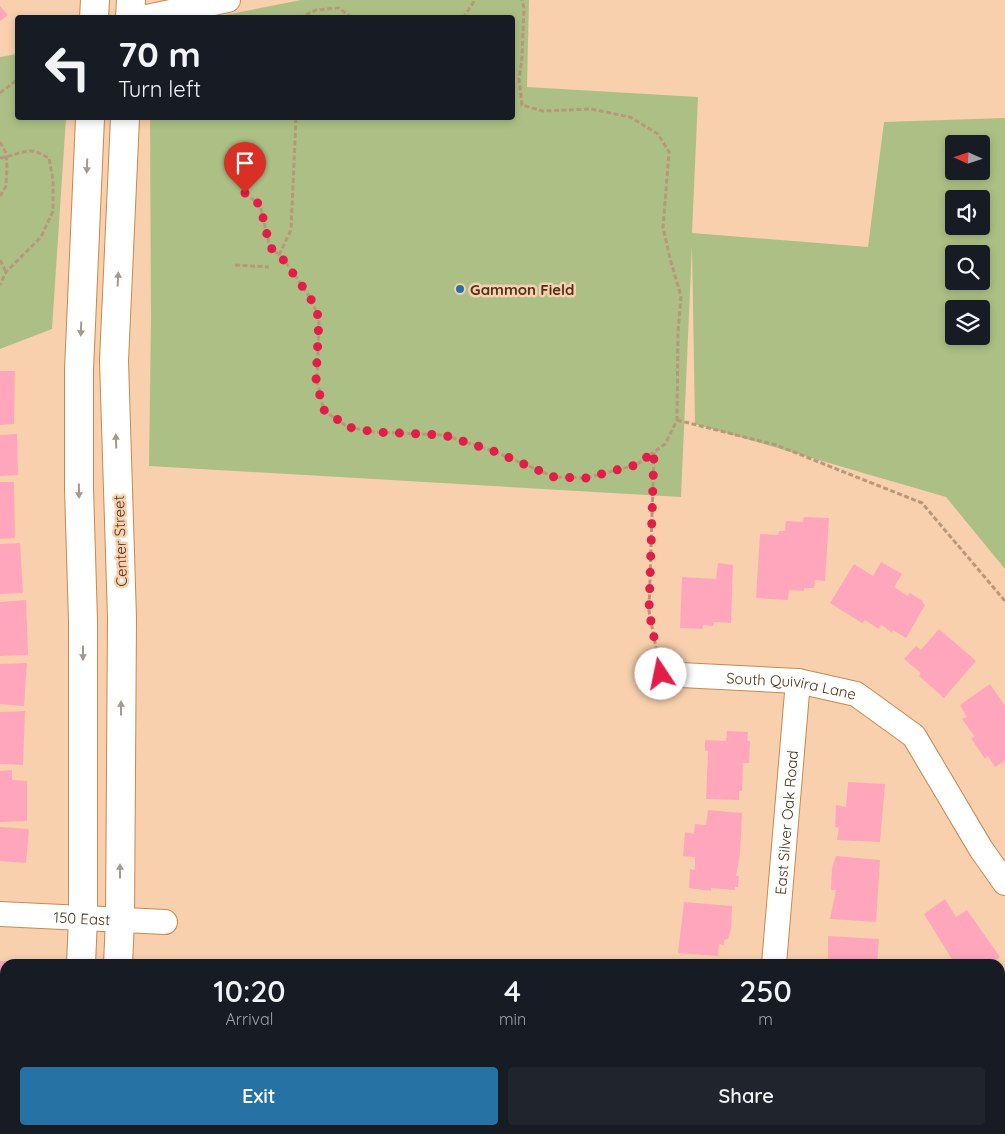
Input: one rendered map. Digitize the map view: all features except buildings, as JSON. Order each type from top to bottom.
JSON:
[{"type":"main road","points":[[94,15],[95,0]]},
{"type":"main road","points":[[130,15],[131,0]]},
{"type":"main road","points":[[81,959],[84,621],[79,488],[79,370],[90,120]]},
{"type":"main road","name":"Center Street","points":[[118,959],[122,618],[114,361],[125,120]]},
{"type":"street","points":[[156,15],[228,0]]},
{"type":"street","name":"South Quivira Lane","points":[[661,674],[798,681],[856,694],[914,736],[981,849],[1005,883]]},
{"type":"street","name":"East Silver Oak Road","points":[[774,959],[798,681]]},
{"type":"street","name":"150 East","points":[[0,914],[164,922]]},
{"type":"path","points":[[465,15],[475,0]]},
{"type":"path","points":[[245,193],[260,205],[270,247],[282,258],[310,297],[319,318],[316,381],[324,410],[348,427],[374,432],[444,435],[496,452],[554,477],[586,478],[636,465],[665,444],[677,420],[678,332],[681,296],[670,262],[663,228],[669,152],[658,134],[630,117],[591,109],[543,112],[522,105],[518,79],[522,58],[524,8],[522,0]]},
{"type":"path","points":[[305,15],[316,10],[339,8],[348,15]]},
{"type":"path","points":[[0,93],[15,81]]},
{"type":"path","points":[[279,255],[291,230],[296,120]]},
{"type":"path","points":[[0,142],[6,153],[8,168],[6,186],[0,196]]},
{"type":"path","points":[[0,158],[20,153],[35,152],[49,158],[53,180],[52,211],[42,237],[6,272],[0,285]]},
{"type":"path","points":[[0,260],[6,272]]},
{"type":"path","points":[[235,265],[269,266]]},
{"type":"path","points":[[677,420],[776,445],[922,503],[1005,601]]},
{"type":"path","points":[[654,452],[649,611],[661,674]]},
{"type":"green space","points":[[301,0],[529,0],[527,87],[698,97],[692,233],[868,247],[884,122],[1005,118],[1005,569],[946,497],[695,424],[692,246],[681,497],[149,466],[151,318],[150,120],[515,120],[515,15],[225,15]]},
{"type":"green space","points":[[15,54],[15,120],[66,120],[52,329],[0,349],[0,57]]},
{"type":"place","name":"Gammon Field","points":[[460,289]]},
{"type":"route","points":[[245,193],[260,205],[270,247],[282,258],[310,297],[319,318],[316,381],[324,410],[348,427],[374,432],[444,435],[496,452],[554,477],[586,478],[636,465],[654,452],[649,611],[661,674]]}]
